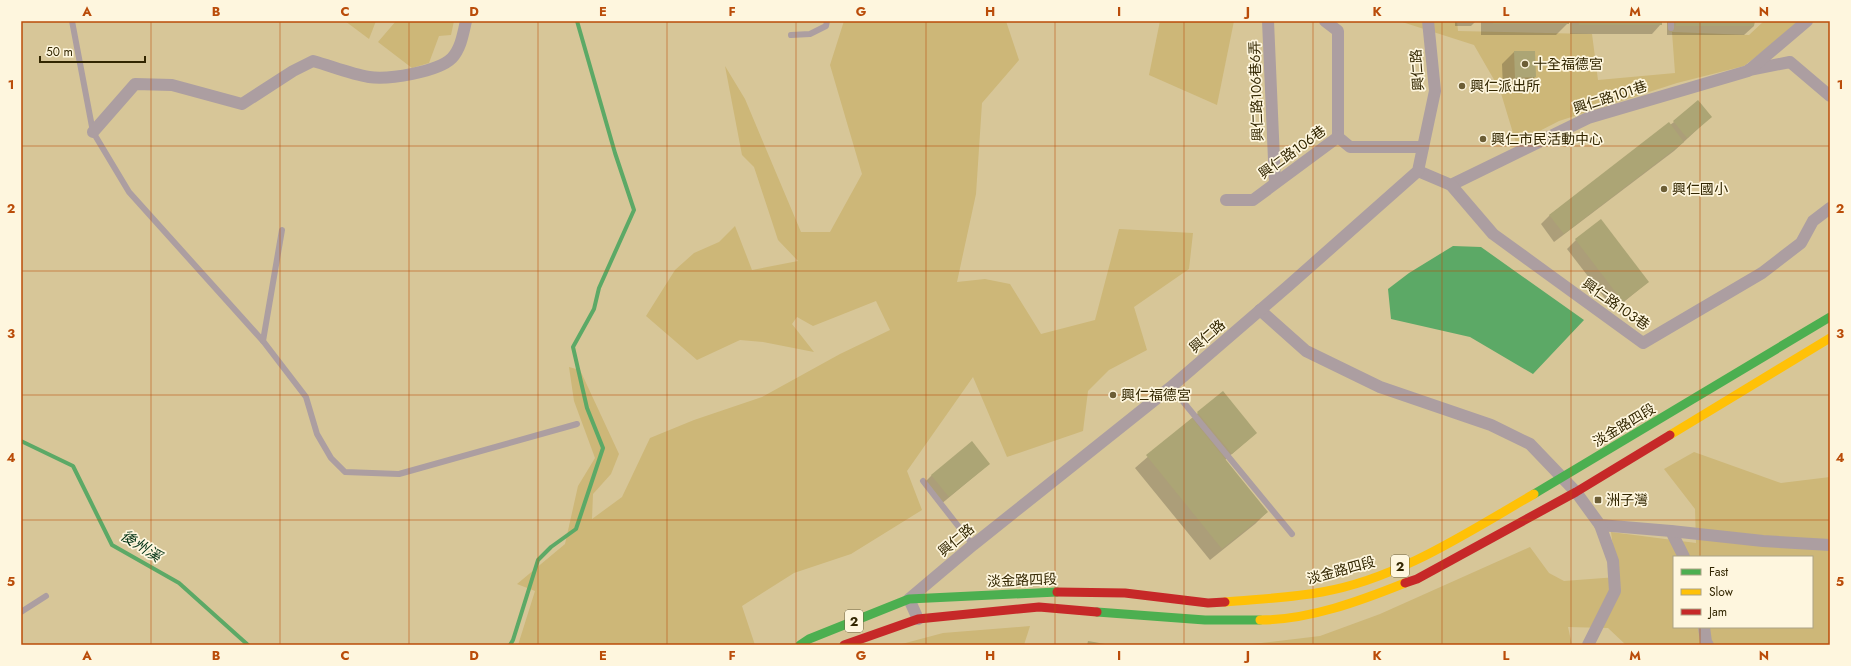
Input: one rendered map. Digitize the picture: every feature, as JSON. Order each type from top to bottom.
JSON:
[{"type":"main road","name":"淡金路四段","points":[[800,645],[810,639],[909,599],[1051,592],[1125,593],[1208,603],[1323,592],[1379,576],[1434,552],[1563,478],[1830,317]]},
{"type":"main road","name":"淡金路四段","points":[[844,645],[918,619],[1039,607],[1205,620],[1278,620],[1351,604],[1417,579],[1576,492],[1830,338]]},
{"type":"street","points":[[93,132],[135,84],[172,85],[242,104],[293,71],[313,61],[370,77],[410,75],[432,69],[451,58],[462,40],[466,21]]},
{"type":"street","name":"興仁路106巷6弄","points":[[1268,21],[1275,183]]},
{"type":"street","points":[[1325,21],[1338,31],[1338,136]]},
{"type":"street","name":"興仁路","points":[[909,599],[973,545],[1170,387],[1260,310],[1418,170],[1435,91],[1428,21]]},
{"type":"street","name":"興仁路101巷","points":[[1451,185],[1588,118],[1748,71],[1807,21]]},
{"type":"street","points":[[1748,71],[1790,62],[1830,96]]},
{"type":"street","name":"興仁路106巷","points":[[1226,200],[1253,200],[1338,136],[1350,147],[1423,147]]},
{"type":"street","points":[[1418,170],[1451,185]]},
{"type":"street","name":"興仁路103巷","points":[[1451,185],[1492,234],[1643,343],[1762,273],[1801,243],[1814,221],[1830,208]]},
{"type":"street","points":[[1260,310],[1306,351],[1380,386],[1490,425],[1530,444],[1576,492],[1600,525],[1613,561],[1615,591],[1588,645]]},
{"type":"street","points":[[1600,525],[1763,541],[1830,545]]},
{"type":"street","points":[[1671,531],[1684,556]]},
{"type":"street","points":[[909,599],[918,619]]},
{"type":"street","points":[[1704,628],[1706,644]]},
{"type":"lane","points":[[72,21],[93,132],[129,192],[263,341],[306,397],[317,434],[330,458],[345,472],[399,474],[577,424]]},
{"type":"lane","points":[[791,35],[810,34],[826,26],[827,21]]},
{"type":"lane","points":[[263,341],[282,230]]},
{"type":"lane","points":[[1170,387],[1292,534]]},
{"type":"lane","points":[[923,481],[973,545]]},
{"type":"lane","points":[[21,612],[46,596]]},
{"type":"shaded area","points":[[345,21],[376,21],[369,39]]},
{"type":"shaded area","points":[[396,21],[454,21],[451,35],[439,36],[429,63],[412,68],[378,42]]},
{"type":"shaded area","points":[[844,21],[1006,21],[1019,60],[982,103],[976,194],[957,282],[985,279],[1010,284],[1041,334],[1095,320],[1119,229],[1193,233],[1189,269],[1134,307],[1147,350],[1109,370],[1088,391],[1083,431],[1007,457],[973,377],[907,471],[922,510],[851,554],[794,573],[742,606],[755,645],[518,645],[535,591],[517,584],[565,544],[578,486],[595,458],[574,401],[569,367],[580,370],[619,454],[611,474],[593,494],[592,519],[622,497],[650,438],[694,420],[762,397],[840,354],[890,330],[876,301],[813,326],[797,317],[792,324],[814,352],[763,342],[740,340],[697,360],[646,316],[675,270],[694,253],[719,242],[735,226],[752,270],[798,261],[778,240],[754,167],[742,155],[725,66],[745,99],[801,232],[830,232],[862,174],[830,65]]},
{"type":"shaded area","points":[[1160,21],[1234,21],[1217,105],[1149,75]]},
{"type":"shaded area","points":[[1399,21],[1457,21],[1458,31],[1592,34],[1598,80],[1675,73],[1672,32],[1749,35],[1764,21],[1802,21],[1744,66],[1677,83],[1559,121],[1516,143],[1500,90],[1474,45]]},
{"type":"shaded area","points":[[1453,246],[1481,247],[1584,320],[1533,374],[1470,337],[1391,319],[1388,289],[1409,273]]},
{"type":"shaded area","points":[[1694,452],[1781,483],[1830,477],[1830,645],[1626,645],[1608,628],[1568,627],[1572,645],[1244,645],[1320,636],[1380,614],[1530,547],[1549,573],[1564,581],[1617,577],[1611,532],[1696,543],[1695,509],[1664,469]]},
{"type":"shaded area","points":[[1030,626],[1024,645],[898,645],[943,633]]},
{"type":"building","points":[[1493,21],[1569,21],[1569,24],[1493,24]]},
{"type":"building","points":[[1579,21],[1662,21],[1662,25],[1579,25]]},
{"type":"building","points":[[1676,21],[1755,21],[1754,26],[1676,26]]},
{"type":"building","name":"十全福德宮","points":[[1514,51],[1535,51],[1536,77],[1515,78]]},
{"type":"building","points":[[1698,100],[1712,117],[1687,138],[1673,121]]},
{"type":"building","points":[[1669,122],[1684,142],[1564,234],[1549,215]]},
{"type":"building","points":[[1601,219],[1649,282],[1623,302],[1575,239]]},
{"type":"building","points":[[1223,391],[1257,433],[1232,454],[1197,412]]},
{"type":"building","points":[[1192,418],[1268,512],[1222,549],[1146,455]]},
{"type":"building","points":[[972,441],[990,464],[949,497],[931,475]]},
{"type":"building","points":[[1088,641],[1105,644],[1105,645],[1087,645]]},
{"type":"waterway","points":[[510,645],[513,640],[538,560],[551,547],[576,529],[603,448],[587,408],[573,347],[594,309],[599,288],[634,210],[615,153],[577,21]]},
{"type":"waterway","name":"後州溪","points":[[21,441],[73,466],[112,545],[179,583],[248,645]]},
{"type":"traffic: fast","points":[[1534,494],[1830,317]]},
{"type":"traffic: fast","points":[[800,645],[809,639],[909,599],[1057,592]]},
{"type":"traffic: fast","points":[[1097,612],[1205,620],[1260,620]]},
{"type":"traffic: slow","points":[[1670,435],[1830,338]]},
{"type":"traffic: slow","points":[[1225,602],[1310,594],[1350,586],[1378,577],[1432,552],[1534,494]]},
{"type":"traffic: slow","points":[[1260,620],[1297,617],[1316,613],[1352,603],[1405,583]]},
{"type":"traffic: jam","points":[[1405,583],[1417,579],[1576,492],[1670,435]]},
{"type":"traffic: jam","points":[[1057,592],[1125,593],[1208,603],[1225,602]]},
{"type":"traffic: jam","points":[[844,645],[918,619],[1039,607],[1097,612]]},
{"type":"place","name":"十全福德宮","points":[[1525,64]]},
{"type":"place","name":"興仁派出所","points":[[1462,86]]},
{"type":"place","name":"興仁市民活動中心","points":[[1483,139]]},
{"type":"place","name":"興仁國小","points":[[1664,189]]},
{"type":"place","name":"興仁福德宮","points":[[1113,395]]},
{"type":"place","name":"洲子灣","points":[[1598,500]]}]
